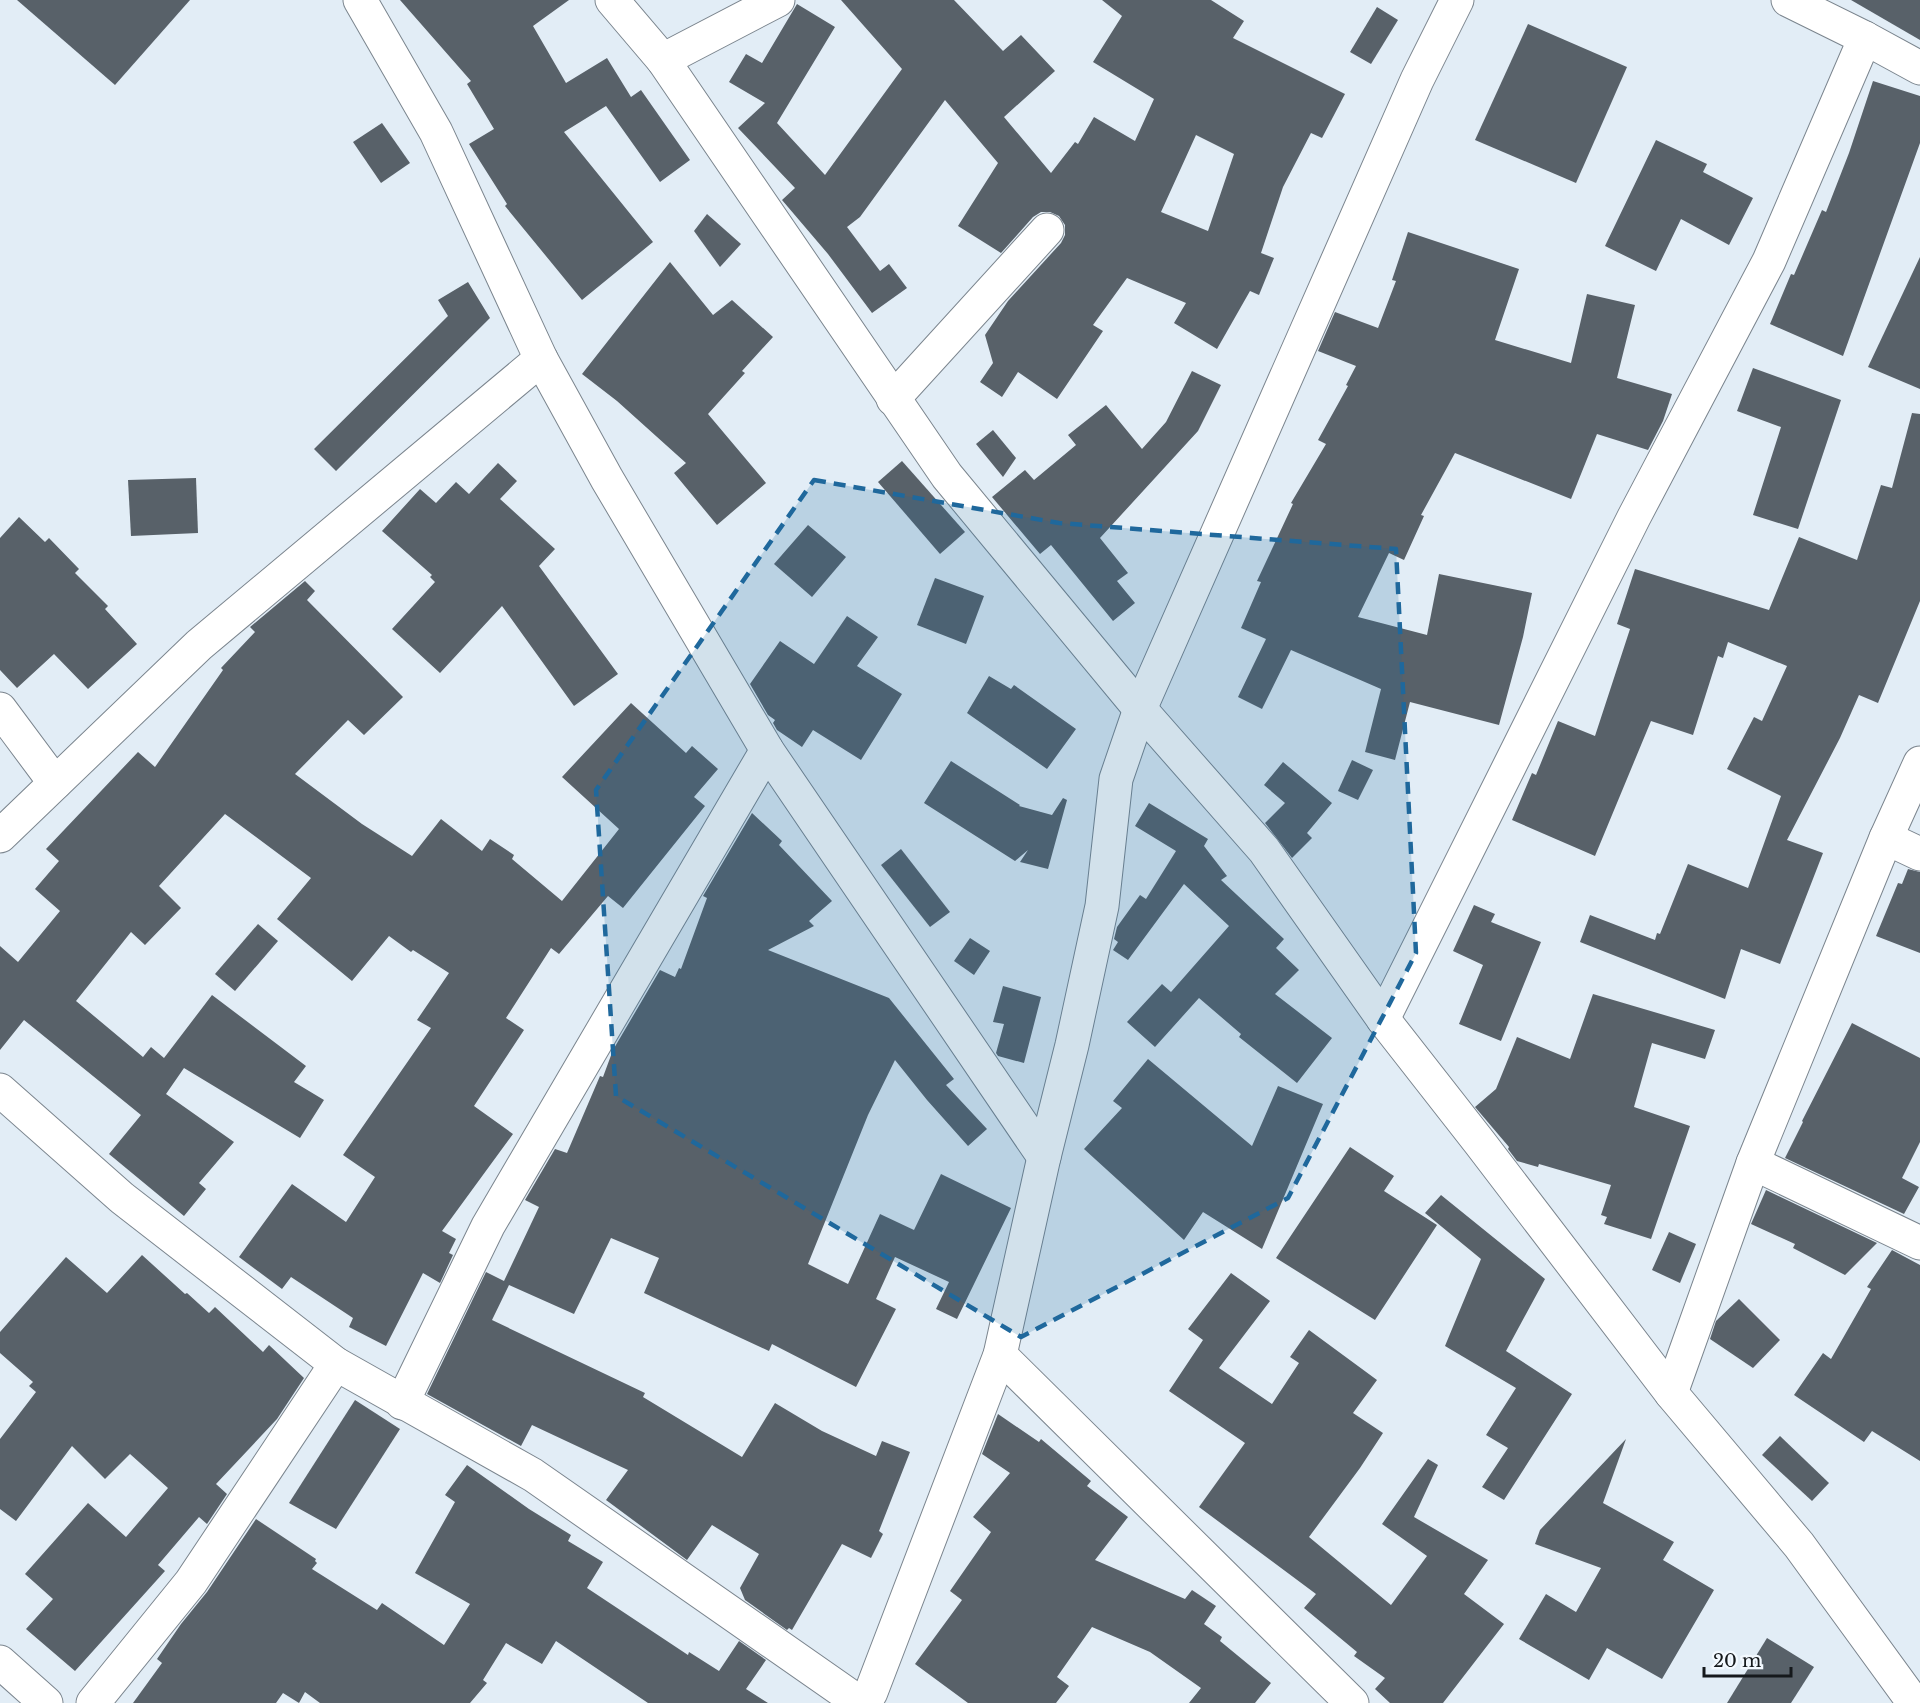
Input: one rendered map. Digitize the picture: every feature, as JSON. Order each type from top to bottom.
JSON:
[{"type":"street","points":[[360,0],[436,132],[541,359],[607,479],[767,750],[1044,1157]]},
{"type":"street","points":[[612,0],[663,60],[947,476],[1140,708],[1264,850],[1383,1019],[1671,1393],[1798,1545],[1914,1703]]},
{"type":"street","points":[[663,60],[778,0]]},
{"type":"street","points":[[865,1703],[876,1681],[1000,1354],[1102,906],[1116,779],[1140,708],[1417,80],[1457,0]]},
{"type":"street","points":[[1788,0],[1920,68]]},
{"type":"street","points":[[1383,1019],[1634,517],[1769,261],[1865,38]]},
{"type":"street","points":[[893,399],[1047,230]]},
{"type":"street","points":[[0,836],[199,645],[541,359]]},
{"type":"street","points":[[0,709],[55,783]]},
{"type":"street","points":[[402,1403],[488,1227],[767,750]]},
{"type":"street","points":[[1671,1393],[1753,1163],[1886,838],[1920,763]]},
{"type":"street","points":[[1886,838],[1920,854]]},
{"type":"street","points":[[0,1090],[122,1198],[336,1364],[533,1475],[860,1703]]},
{"type":"street","points":[[1753,1163],[1920,1243]]},
{"type":"street","points":[[1000,1354],[1352,1703]]},
{"type":"street","points":[[93,1703],[191,1582],[336,1364]]},
{"type":"street","points":[[0,1662],[46,1703]]},
{"type":"highlighted area","points":[[814,480],[1059,523],[1396,549],[1416,953],[1288,1198],[1021,1337],[616,1096],[596,790]]},
{"type":"building","points":[[17,0],[190,0],[115,85]]},
{"type":"building","points":[[400,0],[569,0],[533,26],[566,83],[607,58],[631,97],[641,90],[690,160],[660,182],[606,106],[564,132],[653,242],[582,300],[505,206],[507,204],[469,144],[494,129],[467,84],[471,81]]},
{"type":"building","points":[[841,0],[954,0],[1003,51],[1021,35],[1055,71],[1004,117],[1051,173],[1075,142],[1078,144],[1094,117],[1135,141],[1154,99],[1093,62],[1122,16],[1102,0],[1211,0],[1244,21],[1233,38],[1345,94],[1322,138],[1311,133],[1283,187],[1261,253],[1274,258],[1259,295],[1250,291],[1217,349],[1174,323],[1186,303],[1127,278],[1093,325],[1103,331],[1057,399],[1018,372],[1002,397],[980,382],[993,363],[985,335],[1008,301],[1061,243],[1065,235],[1065,225],[1059,216],[1050,212],[1041,212],[1033,217],[1001,253],[958,226],[998,163],[945,100],[860,217],[847,227],[880,271],[889,264],[907,288],[872,313],[828,254],[782,200],[795,188],[738,128],[765,103],[729,82],[746,54],[762,63],[797,4],[835,27],[777,123],[825,175],[902,69]],"holes":[[[1196,135],[1234,154],[1208,231],[1161,212]]]},
{"type":"building","points":[[1851,0],[1920,0],[1920,40]]},
{"type":"building","points":[[1377,7],[1398,20],[1371,64],[1350,52]]},
{"type":"building","points":[[1528,24],[1627,67],[1576,183],[1475,140]]},
{"type":"building","points":[[1873,81],[1920,96],[1920,143],[1843,356],[1770,324],[1822,210],[1826,212]]},
{"type":"building","points":[[382,123],[410,163],[381,183],[353,142]]},
{"type":"building","points":[[1656,140],[1707,164],[1703,172],[1753,198],[1729,245],[1681,219],[1656,271],[1605,246]]},
{"type":"building","points":[[707,214],[741,244],[720,267],[694,231]]},
{"type":"building","points":[[1408,232],[1519,269],[1495,340],[1571,363],[1587,294],[1635,305],[1617,378],[1672,394],[1663,421],[1648,450],[1597,434],[1571,499],[1455,453],[1421,515],[1424,516],[1404,560],[1389,553],[1358,617],[1427,635],[1439,574],[1532,593],[1523,637],[1499,725],[1410,702],[1395,760],[1365,752],[1381,689],[1291,650],[1262,709],[1238,697],[1266,639],[1241,628],[1261,582],[1257,581],[1293,504],[1291,503],[1326,444],[1318,440],[1348,386],[1346,385],[1356,366],[1318,351],[1335,312],[1378,328],[1396,281],[1392,280]]},
{"type":"building","points":[[1920,257],[1920,389],[1868,367]]},
{"type":"building","points":[[670,262],[713,315],[732,300],[773,337],[742,371],[745,373],[708,414],[766,483],[717,525],[674,473],[686,463],[617,401],[582,374]]},
{"type":"building","points":[[468,282],[490,318],[336,471],[314,449],[448,316],[438,300]]},
{"type":"building","points":[[1753,368],[1841,400],[1798,529],[1753,515],[1781,427],[1737,411]]},
{"type":"building","points":[[1192,371],[1221,385],[1198,431],[1100,538],[1128,573],[1117,581],[1135,603],[1113,621],[1051,545],[1040,554],[992,497],[1025,470],[1034,480],[1076,445],[1068,435],[1106,405],[1142,449],[1166,422]]},
{"type":"building","points":[[1912,413],[1920,414],[1920,601],[1878,703],[1859,695],[1840,738],[1787,840],[1823,853],[1780,964],[1741,949],[1725,999],[1580,942],[1590,915],[1655,940],[1657,933],[1660,934],[1688,864],[1748,888],[1781,796],[1727,769],[1754,717],[1762,721],[1787,666],[1728,642],[1723,658],[1718,656],[1693,735],[1651,721],[1595,856],[1512,820],[1532,773],[1536,775],[1558,721],[1595,736],[1630,629],[1617,624],[1635,569],[1769,610],[1799,537],[1857,560],[1881,485],[1892,488]]},
{"type":"building","points":[[993,430],[1016,458],[1003,477],[976,444]]},
{"type":"building","points":[[902,461],[965,532],[940,554],[878,482]]},
{"type":"building","points":[[498,463],[517,481],[500,499],[555,549],[539,566],[618,674],[574,706],[502,606],[440,673],[392,629],[435,582],[430,577],[432,575],[382,531],[420,489],[436,503],[456,482],[469,494]]},
{"type":"building","points":[[196,478],[198,533],[131,536],[128,480]]},
{"type":"building","points":[[19,517],[45,542],[49,538],[79,569],[75,573],[108,606],[105,609],[137,644],[88,689],[54,654],[17,688],[0,670],[0,538]]},
{"type":"building","points":[[808,525],[846,557],[812,597],[774,564]]},
{"type":"building","points":[[935,578],[984,596],[966,644],[917,625]]},
{"type":"building","points":[[305,581],[315,591],[307,600],[403,697],[364,735],[348,720],[295,774],[362,824],[412,856],[441,819],[482,851],[490,839],[514,855],[512,859],[562,901],[619,829],[562,777],[631,703],[686,753],[692,746],[718,769],[694,797],[705,806],[623,908],[608,896],[559,954],[551,948],[506,1018],[524,1030],[474,1106],[513,1134],[442,1231],[456,1239],[449,1253],[453,1255],[440,1283],[423,1273],[386,1346],[349,1327],[353,1318],[291,1277],[282,1289],[239,1257],[292,1184],[346,1222],[375,1177],[343,1155],[431,1028],[417,1020],[449,973],[413,950],[411,952],[389,936],[352,981],[277,919],[311,878],[225,814],[159,886],[181,908],[145,945],[131,932],[76,1001],[143,1057],[151,1047],[164,1058],[212,995],[306,1066],[294,1082],[324,1100],[300,1138],[184,1068],[166,1094],[234,1142],[199,1183],[206,1189],[184,1216],[109,1154],[141,1115],[24,1020],[0,1050],[0,946],[18,962],[60,911],[35,889],[59,861],[46,849],[138,752],[155,767],[223,670],[221,668],[255,632],[250,627]]},
{"type":"building","points":[[847,616],[878,637],[857,666],[902,694],[861,760],[813,730],[802,747],[777,730],[773,723],[775,720],[768,715],[750,684],[780,641],[814,664]]},
{"type":"building","points":[[989,676],[1011,689],[1014,685],[1076,729],[1047,769],[967,713]]},
{"type":"building","points":[[1352,760],[1373,770],[1358,800],[1338,791]]},
{"type":"building","points":[[951,761],[1019,806],[1052,815],[1063,798],[1067,800],[1048,869],[1020,862],[1028,850],[1015,861],[924,803]]},
{"type":"building","points":[[1283,762],[1332,803],[1307,833],[1312,838],[1292,858],[1265,823],[1285,803],[1264,785]]},
{"type":"building","points":[[1149,803],[1208,839],[1204,846],[1227,876],[1221,880],[1284,939],[1276,948],[1299,970],[1275,994],[1332,1038],[1297,1083],[1239,1037],[1241,1034],[1199,998],[1155,1047],[1127,1022],[1162,984],[1171,992],[1229,926],[1184,884],[1128,960],[1113,950],[1118,942],[1114,939],[1117,927],[1140,895],[1146,899],[1176,851],[1135,826]]},
{"type":"building","points":[[752,813],[782,841],[779,845],[832,901],[809,921],[814,926],[768,950],[889,998],[954,1079],[946,1085],[987,1129],[968,1146],[895,1060],[868,1115],[808,1264],[848,1284],[880,1214],[914,1230],[941,1174],[1011,1208],[957,1319],[936,1309],[949,1282],[895,1257],[876,1299],[896,1309],[856,1387],[772,1344],[769,1351],[644,1293],[659,1258],[611,1238],[574,1314],[509,1285],[492,1320],[645,1393],[643,1397],[742,1457],[775,1403],[822,1431],[876,1456],[882,1441],[910,1452],[879,1531],[883,1534],[871,1558],[842,1544],[792,1630],[789,1628],[787,1630],[745,1600],[740,1588],[759,1554],[712,1525],[687,1560],[606,1500],[628,1470],[532,1425],[521,1446],[427,1394],[486,1272],[504,1281],[539,1207],[525,1200],[555,1149],[567,1153],[600,1076],[603,1077],[613,1050],[660,970],[675,977],[679,968],[681,969],[707,898],[703,896]]},
{"type":"building","points":[[901,849],[950,912],[930,927],[881,865]]},
{"type":"building","points":[[1908,869],[1920,872],[1920,953],[1876,936],[1898,883],[1902,884]]},
{"type":"building","points":[[1474,905],[1495,914],[1491,922],[1541,942],[1501,1041],[1459,1024],[1483,965],[1453,951]]},
{"type":"building","points":[[258,924],[278,941],[235,991],[215,974]]},
{"type":"building","points":[[970,938],[990,951],[974,975],[954,961]]},
{"type":"building","points":[[1003,986],[1041,997],[1024,1063],[998,1056],[996,1053],[1004,1024],[993,1022]]},
{"type":"building","points":[[1593,994],[1715,1030],[1705,1059],[1652,1043],[1634,1107],[1690,1126],[1651,1239],[1604,1224],[1607,1217],[1601,1215],[1611,1185],[1539,1164],[1538,1167],[1517,1161],[1508,1149],[1509,1147],[1475,1107],[1496,1089],[1517,1037],[1570,1059]]},
{"type":"building","points":[[1852,1023],[1920,1058],[1920,1142],[1902,1178],[1919,1187],[1904,1214],[1785,1158]]},
{"type":"building","points":[[1148,1059],[1252,1146],[1278,1086],[1323,1104],[1262,1249],[1203,1212],[1184,1240],[1084,1149],[1122,1108],[1113,1101]]},
{"type":"building","points":[[1350,1147],[1394,1176],[1384,1191],[1437,1225],[1375,1320],[1276,1258]]},
{"type":"building","points":[[1766,1190],[1877,1243],[1845,1275],[1793,1248],[1795,1244],[1751,1224]]},
{"type":"building","points":[[1441,1195],[1545,1279],[1506,1351],[1572,1394],[1504,1500],[1482,1487],[1508,1448],[1486,1435],[1516,1388],[1445,1346],[1481,1259],[1425,1213]]},
{"type":"building","points":[[1669,1232],[1696,1244],[1680,1283],[1652,1270]]},
{"type":"building","points":[[1892,1250],[1920,1265],[1920,1461],[1872,1431],[1864,1442],[1794,1395],[1823,1353],[1831,1359],[1871,1289],[1867,1287]]},
{"type":"building","points":[[142,1255],[209,1313],[215,1307],[263,1352],[269,1345],[304,1378],[277,1419],[216,1484],[227,1494],[207,1524],[199,1517],[158,1565],[165,1571],[75,1671],[26,1629],[53,1599],[25,1574],[88,1503],[126,1537],[168,1488],[130,1454],[105,1479],[72,1446],[16,1521],[0,1509],[0,1439],[36,1392],[29,1386],[33,1382],[0,1353],[0,1332],[66,1257],[107,1293]]},
{"type":"building","points":[[1231,1273],[1270,1301],[1219,1368],[1272,1404],[1299,1363],[1290,1357],[1309,1330],[1377,1380],[1353,1413],[1383,1433],[1309,1537],[1391,1605],[1427,1556],[1382,1524],[1428,1459],[1438,1465],[1414,1517],[1488,1560],[1464,1594],[1504,1624],[1443,1703],[1390,1703],[1375,1689],[1385,1678],[1354,1656],[1357,1652],[1304,1608],[1316,1594],[1199,1507],[1245,1443],[1169,1391],[1203,1340],[1188,1329]]},
{"type":"building","points":[[1739,1299],[1780,1340],[1753,1368],[1710,1339],[1716,1321]]},
{"type":"building","points":[[355,1400],[400,1429],[336,1529],[289,1503]]},
{"type":"building","points":[[998,1414],[1039,1442],[1041,1439],[1091,1481],[1087,1486],[1128,1517],[1095,1560],[1185,1599],[1192,1590],[1216,1606],[1204,1624],[1222,1637],[1220,1641],[1271,1683],[1255,1703],[1189,1703],[1201,1688],[1150,1652],[1092,1627],[1057,1677],[1069,1686],[1056,1703],[968,1703],[915,1664],[962,1600],[950,1591],[991,1532],[973,1517],[1010,1473],[982,1454]]},
{"type":"building","points":[[1780,1436],[1829,1483],[1812,1501],[1762,1455]]},
{"type":"building","points":[[1626,1439],[1603,1503],[1674,1542],[1663,1560],[1714,1590],[1662,1679],[1607,1648],[1589,1680],[1519,1639],[1546,1594],[1576,1612],[1601,1568],[1535,1544],[1540,1530]]},
{"type":"building","points":[[467,1465],[529,1509],[571,1535],[568,1541],[603,1562],[587,1588],[688,1655],[689,1652],[719,1671],[739,1641],[766,1660],[746,1689],[768,1703],[648,1703],[556,1641],[542,1664],[506,1643],[483,1680],[487,1683],[470,1703],[320,1703],[305,1692],[299,1703],[283,1693],[276,1703],[133,1703],[162,1663],[157,1659],[207,1592],[256,1519],[316,1559],[317,1563],[312,1569],[377,1610],[382,1603],[444,1645],[470,1604],[415,1573],[455,1502],[445,1495]]},
{"type":"building","points":[[1767,1638],[1814,1667],[1791,1703],[1727,1703]]}]
